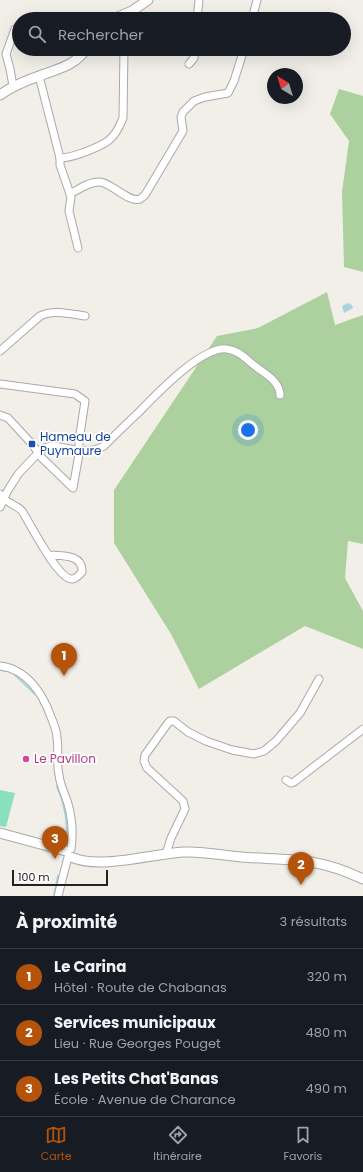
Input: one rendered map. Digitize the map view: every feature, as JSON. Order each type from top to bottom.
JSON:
[{"type":"street","points":[[130,12],[148,0]]},
{"type":"street","points":[[198,12],[199,0]]},
{"type":"street","points":[[254,12],[257,0]]},
{"type":"street","points":[[12,35],[3,53],[13,86]]},
{"type":"street","points":[[0,95],[13,86],[68,65],[82,56]]},
{"type":"street","points":[[60,158],[68,158],[100,146],[110,140],[119,128],[123,118],[124,56]]},
{"type":"street","points":[[188,64],[194,56]]},
{"type":"street","points":[[70,194],[82,187],[101,181],[130,197],[140,199],[145,195],[183,131],[181,117],[183,112],[194,101],[205,97],[228,93],[234,81],[242,56]]},
{"type":"street","points":[[39,76],[60,158],[60,165],[71,197],[69,211],[78,248]]},
{"type":"street","points":[[0,351],[44,314],[51,312],[85,316]]},
{"type":"street","points":[[0,507],[2,496],[13,481],[44,447],[50,446],[79,450],[98,450],[179,374],[209,353],[217,350],[228,349],[237,352],[273,380],[278,387],[280,395]]},
{"type":"street","points":[[0,384],[74,394],[85,400],[73,488],[42,458],[39,452],[8,418],[0,415]]},
{"type":"street","points":[[2,496],[11,504],[18,506],[22,511],[38,540],[65,577],[72,580],[82,572],[82,567],[79,561],[74,557],[49,555]]},
{"type":"street","points":[[0,666],[12,669],[23,676],[42,695],[57,736],[59,776],[69,805],[72,833],[70,853],[58,896]]},
{"type":"street","points":[[166,854],[171,838],[185,809],[185,805],[183,801],[146,768],[144,759],[147,752],[168,723],[170,721],[174,722],[188,732],[206,741],[232,750],[254,754],[264,751],[276,741],[300,713],[319,679]]},
{"type":"street","points":[[286,780],[291,783],[294,782],[363,729]]},
{"type":"street","points":[[0,834],[70,853],[82,861],[106,862],[183,852],[202,852],[242,857],[310,862],[344,870],[363,879]]},
{"type":"green space","points":[[339,89],[363,96],[363,272],[344,267],[342,192],[349,141],[330,114]]},
{"type":"green space","points":[[327,292],[335,325],[363,315],[363,544],[348,541],[345,578],[363,611],[363,649],[305,626],[199,689],[171,634],[114,543],[114,490],[217,336],[258,328]]},
{"type":"green space","points":[[0,790],[15,793],[6,827],[0,826]]},
{"type":"water","points":[[348,303],[352,305],[353,308],[344,313],[342,306]]},
{"type":"waterway","points":[[0,670],[9,671]]},
{"type":"waterway","points":[[14,674],[35,694]]},
{"type":"waterway","points":[[40,701],[46,712]]},
{"type":"waterway","points":[[57,786],[65,812],[67,839]]},
{"type":"waterway","points":[[54,896],[58,876]]},
{"type":"place","name":"Hameau de Puymaure","points":[[32,444]]},
{"type":"place","name":"Le Carina","points":[[64,676]]},
{"type":"place","name":"Le Pavillon","points":[[26,759]]},
{"type":"place","name":"Les Petits Chat'Banas","points":[[55,859]]},
{"type":"place","name":"Services municipaux","points":[[301,885]]}]
